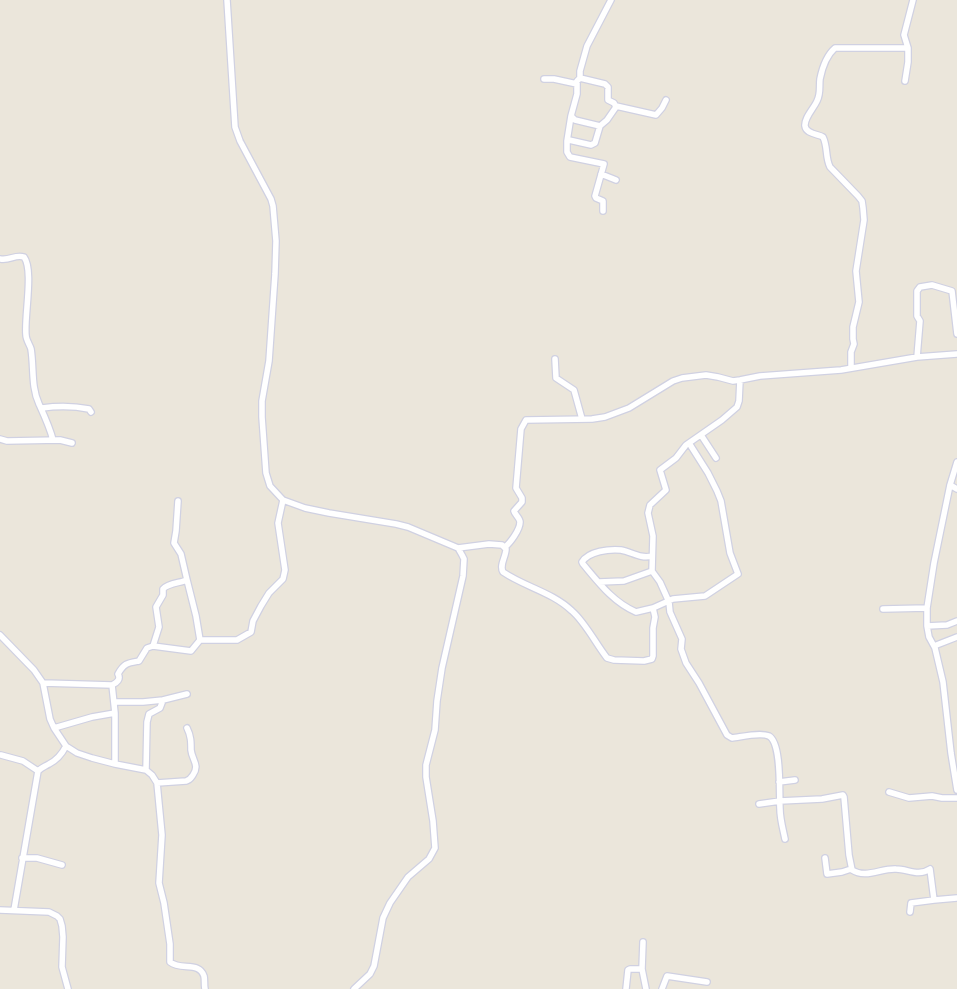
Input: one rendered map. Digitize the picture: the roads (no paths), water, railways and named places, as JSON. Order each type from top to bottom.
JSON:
[{"type":"street","points":[[227,0],[235,127],[240,141],[271,199],[273,206],[276,241],[275,274],[269,361],[262,401],[266,473],[270,486],[283,500],[305,508],[408,527],[458,548],[490,544],[502,545],[505,547]]},
{"type":"street","points":[[603,211],[604,202],[595,197],[604,164],[568,156],[567,152],[571,116],[577,94],[580,71],[587,46],[611,0]]},
{"type":"street","points":[[906,81],[908,48],[904,35],[913,0]]},
{"type":"street","points":[[851,368],[851,352],[854,344],[853,327],[859,302],[856,271],[863,227],[862,201],[830,167],[826,144],[823,138],[806,129],[806,124],[820,93],[820,78],[824,67],[831,52],[835,48],[908,48]]},
{"type":"street","points":[[544,79],[606,84],[608,87],[608,100],[616,106],[656,115],[666,100]]},
{"type":"street","points":[[568,141],[593,144],[597,141],[600,126],[607,120],[616,106]]},
{"type":"street","points":[[571,116],[575,120],[600,126]]},
{"type":"street","points":[[601,174],[616,180]]},
{"type":"street","points":[[0,259],[6,260],[24,256],[26,260],[28,276],[26,334],[30,348],[34,388],[53,440]]},
{"type":"street","points":[[916,357],[920,321],[917,316],[917,291],[920,287],[932,285],[952,291],[957,334]]},
{"type":"street","points":[[505,547],[512,541],[520,522],[514,511],[522,502],[522,498],[516,488],[522,425],[526,420],[605,417],[629,408],[677,379],[706,375],[733,381],[760,376],[802,374],[851,368],[916,357],[957,354]]},
{"type":"street","points":[[555,359],[556,378],[574,390],[582,419]]},
{"type":"street","points":[[740,380],[739,401],[737,407],[722,420],[689,443],[676,458],[664,466],[660,471],[666,490],[650,505],[648,513],[654,536],[652,571],[660,582],[668,600],[671,616],[682,638],[681,650],[684,660],[699,683],[727,735],[732,738],[765,735],[774,741],[778,753],[781,822],[785,839]]},
{"type":"street","points":[[42,408],[83,408],[89,409],[91,412]]},
{"type":"street","points":[[702,435],[716,458]]},
{"type":"street","points":[[0,439],[7,441],[60,440],[72,444]]},
{"type":"street","points":[[652,556],[643,557],[616,550],[602,551],[584,559],[582,563],[614,599],[634,611],[640,612],[653,608],[668,600],[705,596],[738,574],[730,553],[721,501],[708,473],[689,443]]},
{"type":"street","points":[[957,462],[950,484],[934,562],[927,608],[927,626],[929,637],[934,646],[943,682],[957,790]]},
{"type":"street","points":[[950,484],[957,489]]},
{"type":"street","points":[[200,640],[237,640],[251,632],[253,621],[261,606],[269,593],[283,579],[285,570],[278,524],[283,500]]},
{"type":"street","points":[[43,683],[112,686],[119,680],[120,677],[118,674],[121,667],[129,662],[139,661],[147,648],[153,646],[191,651],[200,640],[196,616],[181,554],[174,543],[178,501]]},
{"type":"street","points":[[505,547],[506,552],[501,567],[502,572],[519,582],[544,592],[572,610],[603,653],[610,659],[644,661],[652,659],[654,651],[653,628],[655,621],[653,608]]},
{"type":"street","points":[[354,989],[370,974],[374,966],[383,918],[390,903],[408,877],[429,859],[434,848],[433,821],[426,777],[426,765],[435,730],[437,701],[442,668],[463,576],[464,559],[458,548]]},
{"type":"street","points":[[599,582],[624,581],[652,571]]},
{"type":"street","points":[[153,646],[159,627],[156,607],[163,594],[163,589],[165,586],[178,584],[187,580]]},
{"type":"street","points":[[883,609],[927,608]]},
{"type":"street","points":[[927,626],[942,625],[957,621]]},
{"type":"street","points":[[0,635],[34,670],[43,683],[50,719],[66,746],[77,753],[115,764],[146,770],[157,784],[162,835],[159,883],[170,944],[170,962],[177,966],[190,966],[199,969],[203,975],[205,989]]},
{"type":"street","points":[[934,646],[957,638]]},
{"type":"street","points":[[112,686],[115,713],[115,764]]},
{"type":"street","points":[[114,702],[163,700],[187,694]]},
{"type":"street","points":[[146,770],[148,718],[150,712],[160,708],[163,700]]},
{"type":"street","points":[[54,728],[92,717],[115,713]]},
{"type":"street","points":[[157,784],[186,781],[189,780],[195,772],[196,764],[192,753],[190,736],[187,728]]},
{"type":"street","points":[[14,910],[38,771],[61,756],[66,746]]},
{"type":"street","points":[[1,755],[23,761],[38,771]]},
{"type":"street","points":[[779,782],[795,780]]},
{"type":"street","points":[[889,792],[908,798],[935,796],[942,798],[957,798]]},
{"type":"street","points":[[759,804],[780,801],[816,800],[843,794],[845,801],[851,869]]},
{"type":"street","points":[[22,858],[37,858],[62,865]]},
{"type":"street","points":[[825,858],[826,873],[828,874],[851,869],[856,872],[863,873],[897,868],[918,873],[930,869],[934,900]]},
{"type":"street","points":[[910,912],[911,903],[957,898]]},
{"type":"street","points":[[0,910],[49,912],[60,919],[63,937],[62,967],[68,989]]},
{"type":"street","points":[[643,942],[642,969],[646,989]]},
{"type":"street","points":[[626,989],[628,970],[642,969]]},
{"type":"street","points":[[662,989],[668,976],[708,982]]}]
